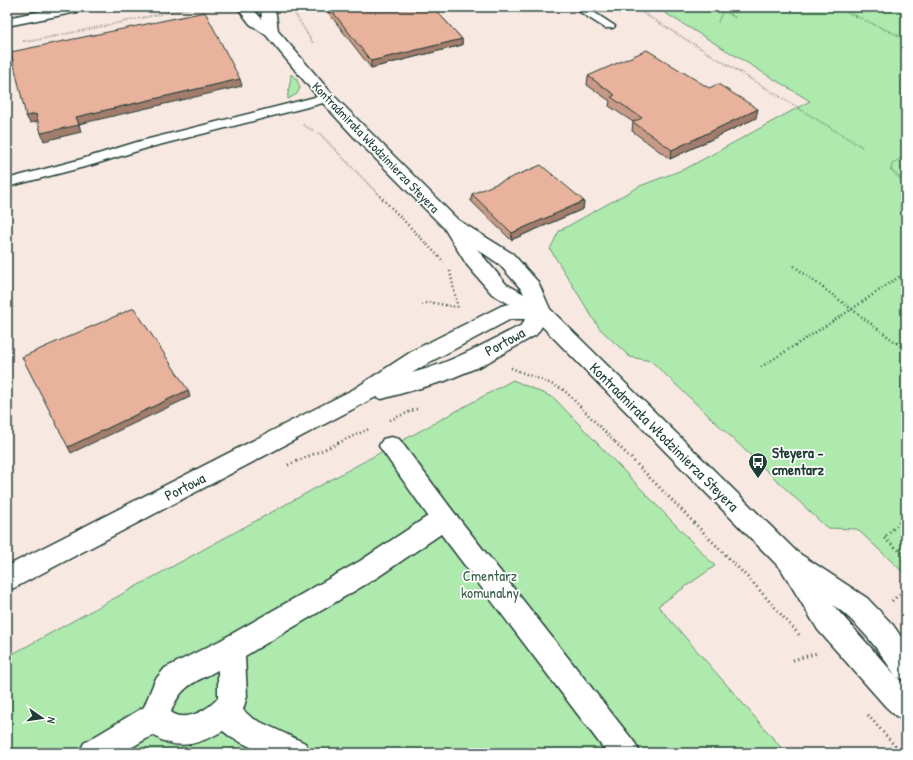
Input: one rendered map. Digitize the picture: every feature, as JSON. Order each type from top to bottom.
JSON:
[{"type":"street","points":[[7,22],[82,7]]},
{"type":"street","name":"Kontradmirała Włodzimierza Steyera","points":[[244,7],[255,21],[271,32],[327,98],[361,134],[451,224],[474,260],[499,289],[541,313],[650,424],[788,560],[858,607],[883,634],[906,667]]},
{"type":"street","points":[[268,7],[271,32]]},
{"type":"street","name":"Portowa","points":[[7,579],[362,395],[437,375],[475,359],[529,330],[541,313]]},
{"type":"street","points":[[388,434],[444,519],[624,753]]},
{"type":"street","points":[[94,753],[155,717],[165,690],[175,678],[231,649],[370,569],[444,519]]},
{"type":"street","name":"Kontradmirała Włodzimierza Steyera","points":[[788,560],[828,621],[896,697],[906,706]]},
{"type":"street","points":[[155,717],[162,724],[177,731],[201,726],[224,713],[232,702],[231,649]]},
{"type":"street","points":[[224,713],[242,728],[295,753]]},
{"type":"lane","points":[[578,7],[609,26]]},
{"type":"lane","points":[[7,183],[87,162],[142,145],[327,98]]},
{"type":"path","points":[[19,40],[32,41],[194,7]]},
{"type":"path","points":[[634,7],[862,147]]},
{"type":"path","points":[[718,7],[736,18]]},
{"type":"path","points":[[836,7],[906,39]]},
{"type":"path","points":[[723,10],[745,9]]},
{"type":"path","points":[[718,22],[723,10]]},
{"type":"path","points":[[301,125],[320,134],[445,264]]},
{"type":"path","points":[[906,155],[892,164],[891,170],[906,184]]},
{"type":"path","points":[[794,266],[906,350]]},
{"type":"path","points":[[449,268],[458,311]]},
{"type":"path","points":[[761,367],[852,309],[906,272]]},
{"type":"path","points":[[422,305],[428,302],[456,307]]},
{"type":"path","points":[[508,364],[511,368],[520,372],[558,385],[571,396],[754,584],[806,642]]},
{"type":"path","points":[[504,371],[511,368]]},
{"type":"path","points":[[388,434],[420,407]]},
{"type":"path","points":[[284,466],[370,428]]},
{"type":"path","points":[[906,516],[884,538],[906,556]]},
{"type":"path","points":[[811,648],[821,660]]},
{"type":"path","points":[[866,712],[901,753]]},
{"type":"green space","points":[[655,7],[906,7],[906,575],[857,529],[827,528],[651,361],[630,357],[599,328],[550,249],[559,231],[640,186],[687,168],[810,101]]},
{"type":"green space","points":[[291,74],[297,80],[300,88],[297,94],[288,99],[288,93]]},
{"type":"green space","name":"Cmentarz komunalny","points":[[513,380],[554,398],[715,566],[658,606],[786,753],[7,753],[7,657]]},
{"type":"building","points":[[329,7],[433,7],[462,39],[371,61]]},
{"type":"building","points":[[205,12],[240,79],[76,117],[79,125],[41,133],[36,114],[26,116],[11,52]]},
{"type":"building","points":[[647,50],[709,88],[718,84],[758,109],[672,150],[633,122],[642,118],[611,97],[615,95],[588,76]]},
{"type":"building","points":[[541,165],[584,201],[512,233],[472,194]]},
{"type":"building","points":[[134,308],[188,390],[68,447],[22,357]]},
{"type":"place","name":"Steyera - cmentarz","points":[[758,479]]}]
